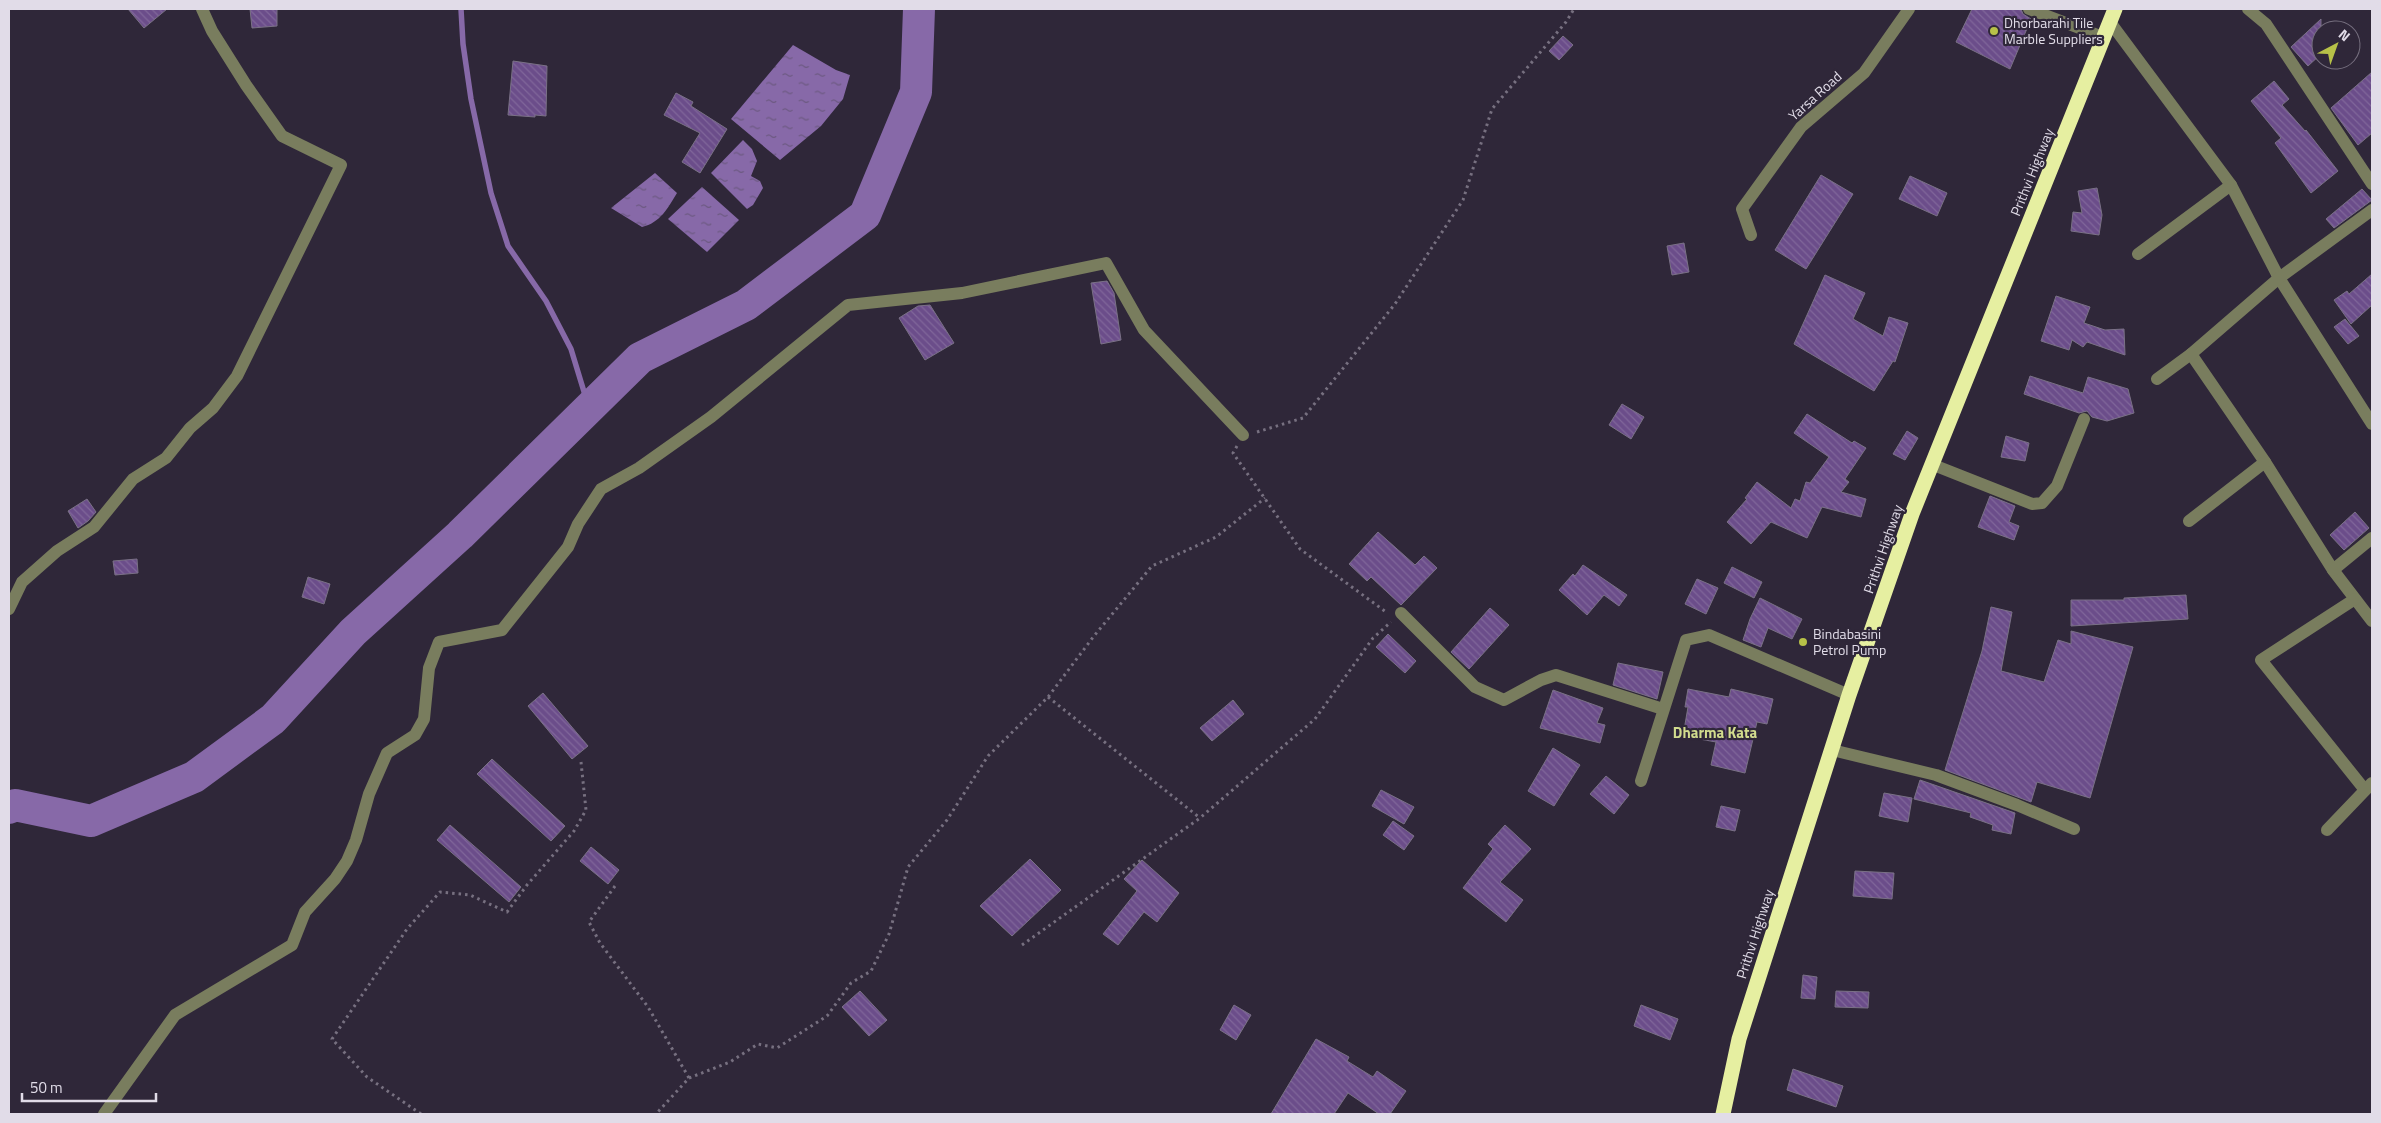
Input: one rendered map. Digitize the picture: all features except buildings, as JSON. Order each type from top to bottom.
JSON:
[{"type":"highway","name":"Prithvi Highway","points":[[1723,1114],[1739,1039],[1850,695],[1931,464],[2112,15]]},
{"type":"street","points":[[9,609],[22,582],[57,551],[94,527],[133,479],[166,458],[190,428],[212,408],[237,376],[342,165],[282,136],[222,47],[202,9]]},
{"type":"street","name":"Yarsa Road","points":[[1751,235],[1742,209],[1801,126],[1864,73],[1910,9]]},
{"type":"street","points":[[2029,9],[2103,37]]},
{"type":"street","points":[[2248,9],[2266,24],[2372,184]]},
{"type":"street","points":[[2112,15],[2231,185],[2278,278],[2372,424]]},
{"type":"street","points":[[2138,254],[2231,185]]},
{"type":"street","points":[[2157,379],[2191,354],[2278,278],[2372,210]]},
{"type":"street","points":[[104,1114],[174,1015],[292,945],[305,912],[335,879],[347,861],[356,840],[369,794],[387,753],[415,735],[424,719],[429,668],[439,642],[502,630],[568,547],[578,524],[601,489],[639,468],[674,441],[711,417],[848,305],[962,293],[1106,263],[1144,330],[1243,435]]},
{"type":"street","points":[[2191,354],[2265,462],[2333,570],[2372,621]]},
{"type":"street","points":[[1931,464],[2032,504],[2042,503],[2057,486],[2084,419]]},
{"type":"street","points":[[2189,521],[2265,462]]},
{"type":"street","points":[[2333,570],[2372,538]]},
{"type":"street","points":[[2327,830],[2369,786],[2261,660],[2355,599]]},
{"type":"street","points":[[1401,614],[1475,687],[1490,695],[1504,700],[1542,680],[1556,675],[1663,709]]},
{"type":"street","points":[[1641,781],[1686,640],[1709,635],[1850,695]]},
{"type":"street","points":[[1832,750],[1936,775],[2017,805],[2074,829]]},
{"type":"path","points":[[1401,614],[1387,612],[1300,549],[1233,453],[1243,435],[1303,418],[1395,304],[1463,200],[1492,109],[1566,22],[1574,9]]},
{"type":"path","points":[[656,1114],[690,1078],[730,1062],[758,1044],[777,1048],[827,1016],[851,983],[871,971],[889,934],[908,866],[947,820],[988,756],[1048,697],[1094,636],[1152,566],[1216,537],[1265,498]]},
{"type":"path","points":[[1022,945],[1200,818],[1315,719],[1373,638],[1401,614]]},
{"type":"path","points":[[1048,697],[1200,818]]},
{"type":"path","points":[[421,1114],[367,1077],[332,1040],[407,929],[440,892],[470,895],[507,912],[527,885],[574,831],[586,810],[581,762]]},
{"type":"path","points":[[615,886],[589,922],[600,943],[648,1008],[690,1078]]},
{"type":"water","points":[[793,45],[836,70],[850,75],[843,99],[821,126],[780,160],[731,119]]},
{"type":"water","points":[[743,140],[752,149],[757,161],[751,176],[760,181],[763,188],[753,205],[747,209],[711,173]]},
{"type":"water","points":[[655,173],[677,193],[667,209],[654,222],[642,227],[611,208]]},
{"type":"water","points":[[702,187],[739,220],[707,252],[668,219]]},
{"type":"waterway","points":[[461,9],[463,44],[471,99],[491,193],[508,246],[546,301],[571,349],[585,395],[560,438]]},
{"type":"waterway","points":[[9,808],[15,805],[91,821],[194,777],[273,719],[353,632],[460,535],[640,358],[746,305],[865,215],[916,92],[919,9]]},
{"type":"place","name":"Dhorbarahi Tile Marble Suppliers","points":[[1994,31]]},
{"type":"place","name":"Bindabasini Petrol Pump","points":[[1803,642]]},
{"type":"district","name":"Dharma Kata","points":[[1715,733]]}]
